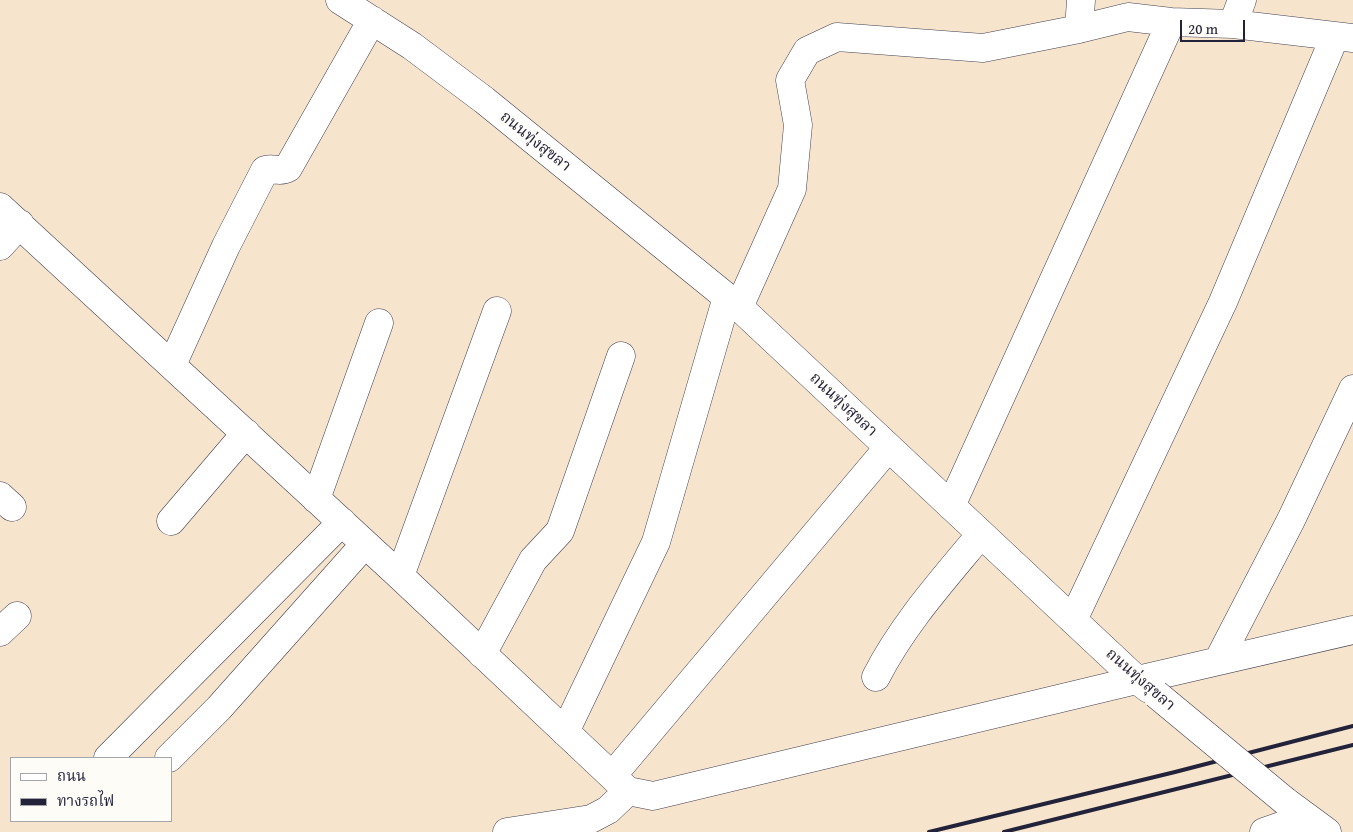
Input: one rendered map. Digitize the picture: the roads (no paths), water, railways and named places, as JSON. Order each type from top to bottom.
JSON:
[{"type":"street","name":"ถนนทุ่งสุขลา","points":[[340,0],[412,46],[484,100],[733,302],[1147,687],[1285,801],[1317,824]]},
{"type":"street","points":[[1080,29],[1081,0]]},
{"type":"street","points":[[565,732],[656,542],[733,302],[792,189],[798,125],[790,80],[807,51],[837,37],[983,48],[1080,29],[1128,17],[1171,22],[1238,12],[1344,37],[1223,302],[1073,620]]},
{"type":"street","points":[[172,365],[226,246],[265,170],[270,168],[283,171],[288,168],[372,20]]},
{"type":"street","points":[[951,506],[1171,22]]},
{"type":"street","points":[[0,246],[10,216],[400,576],[620,784],[653,796],[1147,687],[1218,661],[1353,630]]},
{"type":"street","points":[[400,576],[497,311]]},
{"type":"street","points":[[316,499],[379,323]]},
{"type":"street","points":[[482,654],[533,560],[560,531],[621,356]]},
{"type":"street","points":[[1218,661],[1291,520],[1353,390]]},
{"type":"street","points":[[171,521],[246,433]]},
{"type":"street","points":[[507,832],[591,819],[608,810],[620,784],[888,448]]},
{"type":"street","points":[[109,757],[342,522]]},
{"type":"street","points":[[876,677],[890,650],[926,600],[981,534]]},
{"type":"street","points":[[170,757],[219,708],[365,544]]},
{"type":"street","points":[[1264,832],[1317,824]]},
{"type":"railway","points":[[929,832],[1353,726]]},
{"type":"railway","points":[[1004,832],[1353,745]]}]
